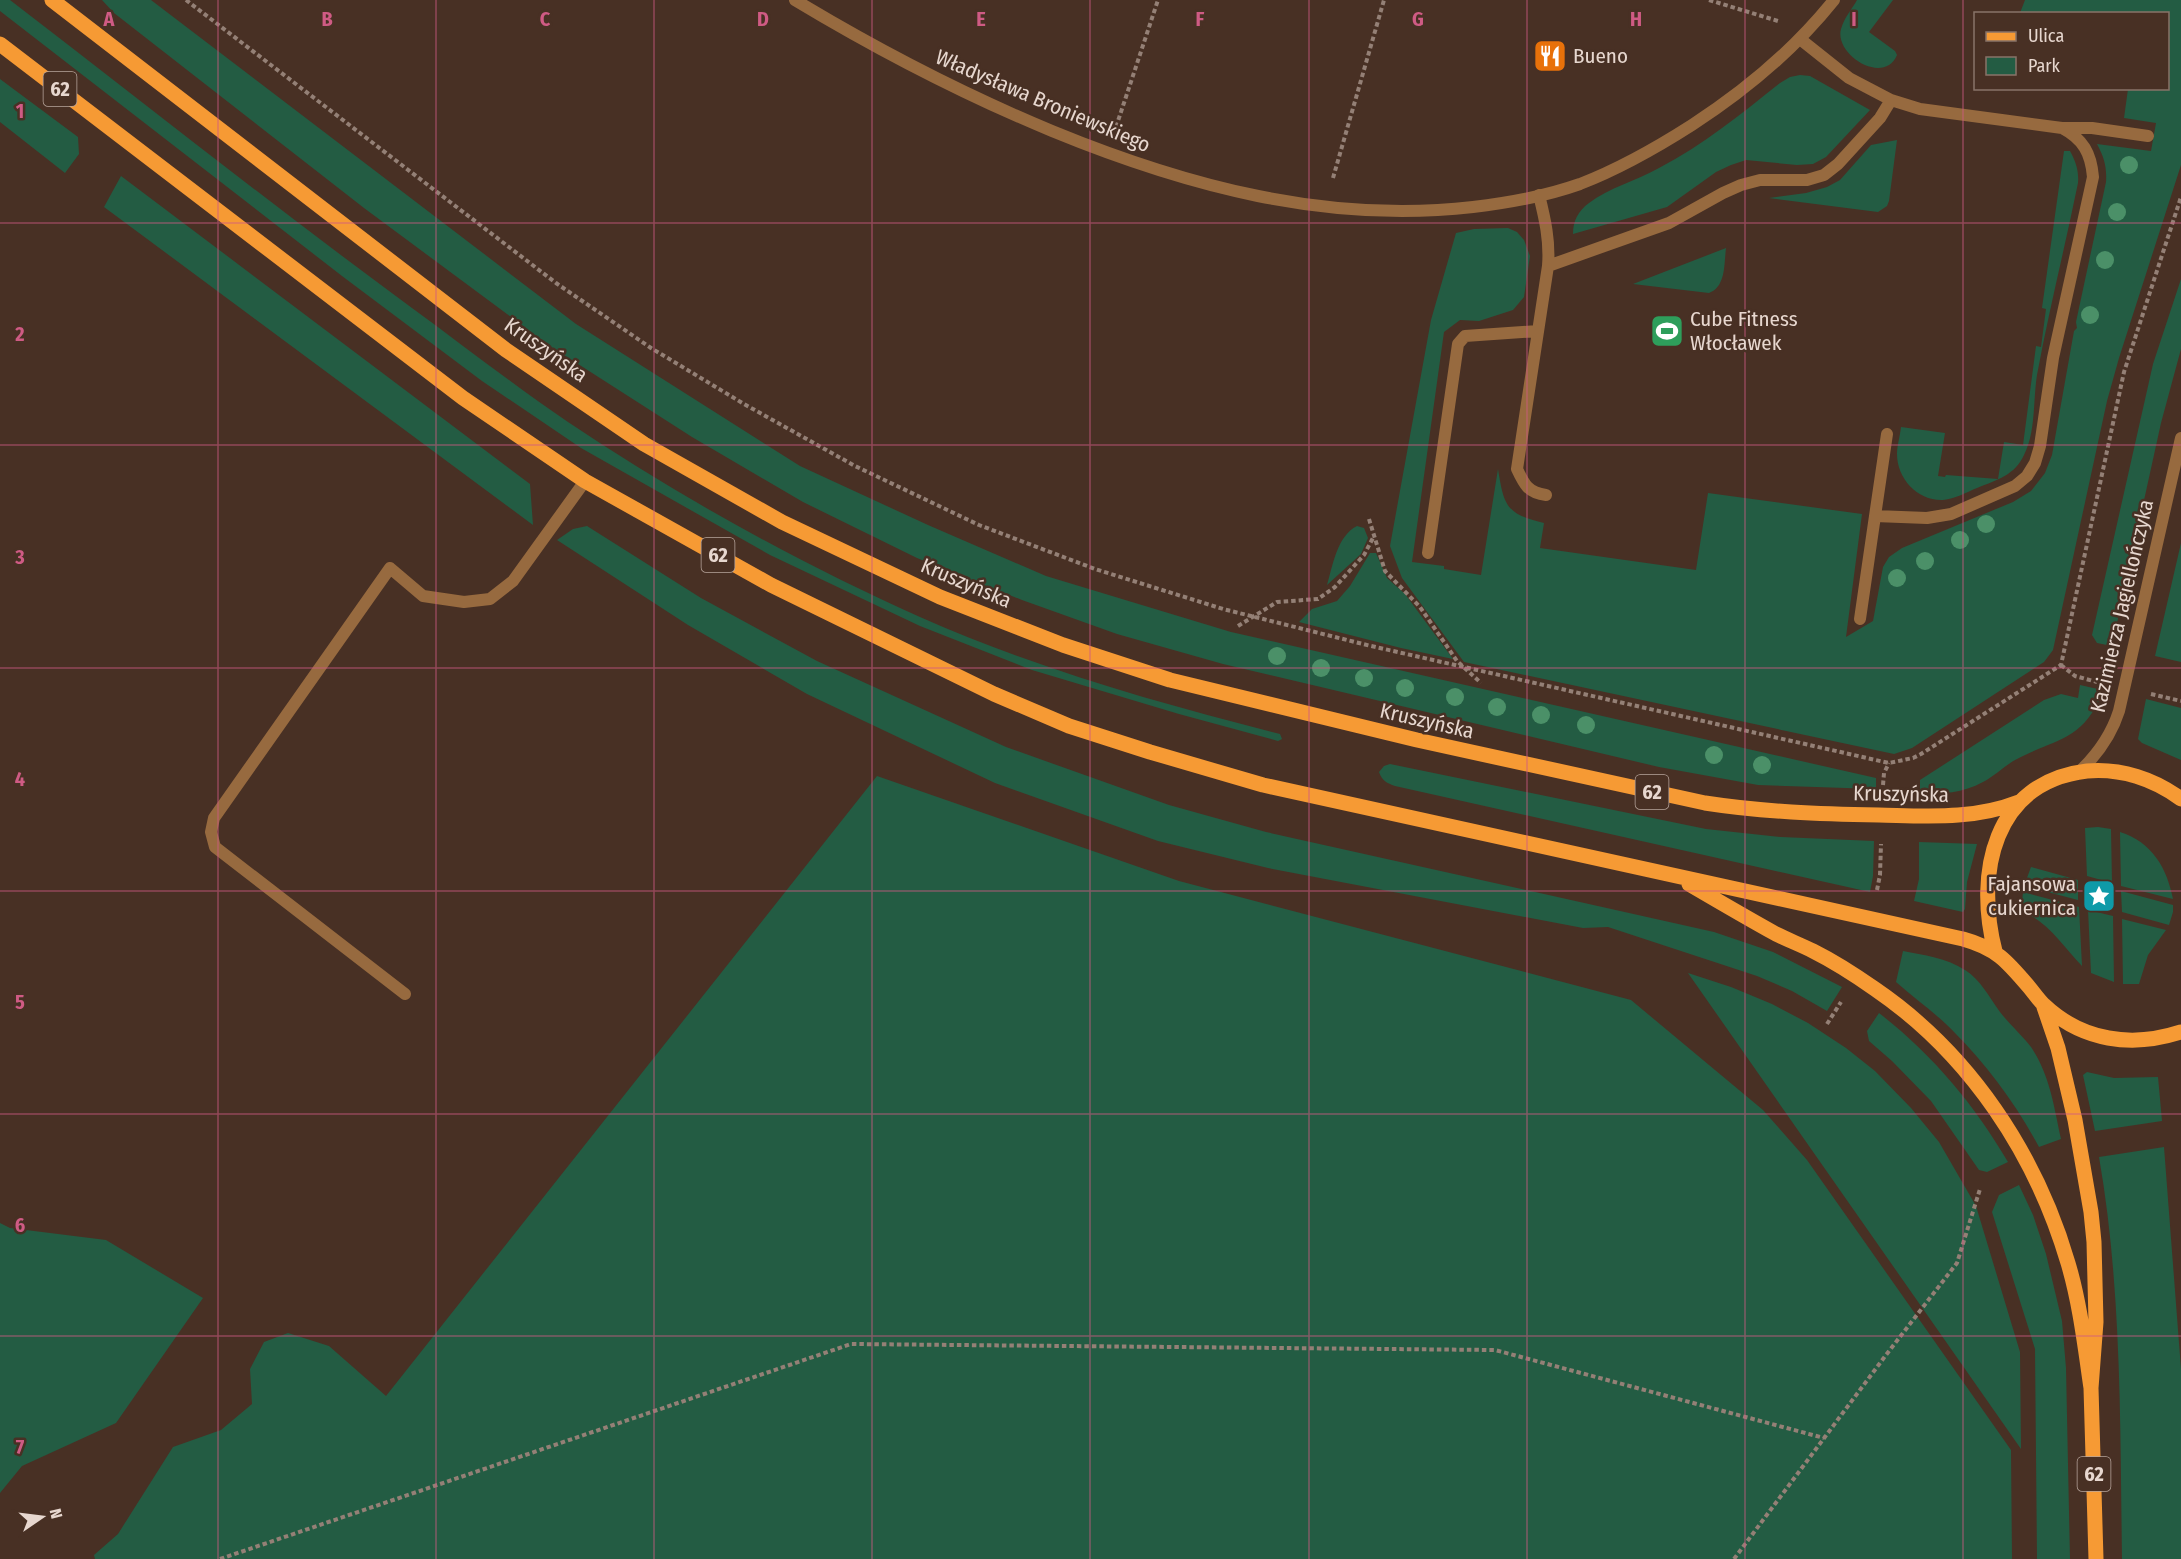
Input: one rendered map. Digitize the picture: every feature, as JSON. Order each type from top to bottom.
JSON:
[{"type":"main road","name":"Kruszyńska","points":[[52,0],[506,350],[644,444],[782,522],[940,597],[1063,645],[1170,680],[1417,740],[1705,803],[1750,810],[1801,813],[1955,816],[1992,812],[2019,802]]},
{"type":"main road","name":"62","points":[[0,44],[464,398],[585,481],[771,585],[994,694],[1069,726],[1263,785],[1676,877],[1778,935],[1826,957],[1878,990],[1929,1033],[1974,1082],[2013,1137],[2030,1166],[2052,1215],[2069,1265],[2091,1388],[2096,1559]]},
{"type":"main road","points":[[1995,951],[1986,900],[1990,865],[2001,832],[2019,802],[2048,782],[2079,772],[2095,770],[2127,774],[2158,784],[2181,799]]},
{"type":"main road","points":[[1676,877],[1978,943],[1995,951],[2042,1003],[2073,1026],[2091,1034],[2109,1039],[2148,1040],[2181,1032]]},
{"type":"main road","points":[[2042,1003],[2063,1068],[2091,1212],[2096,1302],[2091,1388]]},
{"type":"street","name":"Władysława Broniewskiego","points":[[795,0],[930,75],[1018,117],[1107,154],[1213,186],[1265,198],[1373,212],[1429,211],[1505,203],[1587,181],[1659,146],[1706,116],[1751,83],[1804,34],[1834,0]]},
{"type":"street","points":[[1804,34],[1849,78],[1891,100],[1920,109],[2062,129],[2092,128],[2148,136]]},
{"type":"street","points":[[1548,266],[1670,223],[1723,192],[1741,185],[1760,180],[1807,180],[1824,175],[1838,164],[1880,118],[1891,100]]},
{"type":"street","points":[[1875,516],[1927,518],[1951,514],[2015,486],[2027,476],[2035,463],[2040,446],[2053,358],[2093,177],[2092,164],[2085,148],[2075,135],[2062,129]]},
{"type":"street","points":[[1539,195],[1547,232],[1548,266],[1517,468],[1524,485],[1536,494],[1546,495]]},
{"type":"street","points":[[1428,553],[1458,344],[1465,336],[1538,331]]},
{"type":"street","points":[[1860,619],[1887,434]]},
{"type":"street","name":"Kazimierza Jagiellończyka","points":[[2079,772],[2103,745],[2119,711],[2181,438]]},
{"type":"street","points":[[405,994],[215,846],[211,832],[214,818],[390,568],[423,596],[464,602],[490,599],[513,581],[585,481]]},
{"type":"path","points":[[186,0],[556,284],[651,348],[744,405],[855,466],[979,525],[1095,569],[1223,609],[1464,668],[1889,763],[1921,754],[2061,665],[2124,372],[2181,197]]},
{"type":"path","points":[[1107,154],[1158,0]]},
{"type":"path","points":[[1325,207],[1384,0]]},
{"type":"path","points":[[1709,0],[1804,34]]},
{"type":"path","points":[[1369,519],[1385,571],[1420,607],[1464,668],[1481,684]]},
{"type":"path","points":[[1238,626],[1277,602],[1318,599],[1335,587],[1364,555],[1374,535]]},
{"type":"path","points":[[1734,1559],[1958,1263],[1980,1190]]},
{"type":"path","points":[[220,1559],[851,1344],[1495,1350],[1824,1438]]},
{"type":"green space","points":[[0,0],[10,0],[311,232],[529,394],[568,422],[696,502],[829,574],[963,635],[1097,683],[1280,734],[1282,739],[1278,741],[1179,714],[1032,670],[920,626],[770,555],[581,448],[482,381],[342,276],[0,11]]},
{"type":"green space","points":[[102,0],[151,0],[576,324],[800,466],[928,525],[1046,576],[1231,632],[1876,778],[1876,789],[1758,785],[1659,767],[1223,664],[1117,634],[1022,600],[917,558],[803,502],[692,437],[550,346],[364,208],[114,13]]},
{"type":"green space","points":[[1857,0],[1893,0],[1869,32],[1895,51],[1897,55],[1891,64],[1882,68],[1872,67],[1852,57],[1845,48],[1841,39],[1841,29]]},
{"type":"green space","points":[[2025,0],[2181,0],[2181,165],[2107,401],[2053,650],[2044,662],[1912,748],[1894,754],[1464,662],[1402,578],[1390,546],[1431,320],[1456,233],[1474,229],[1508,228],[1517,232],[1524,240],[1530,256],[1524,297],[1513,310],[1479,321],[1460,320],[1444,332],[1412,562],[1444,566],[1444,569],[1481,575],[1498,469],[1502,492],[1514,512],[1544,523],[1540,548],[1696,570],[1708,493],[1862,514],[1846,637],[1873,621],[1883,567],[1889,557],[1902,548],[2013,502],[2031,491],[2045,473],[2052,455],[2074,331],[2077,328],[2076,322],[2106,182],[2102,153],[2097,144],[2151,151],[2156,123],[2124,118],[2128,90],[2169,90],[2169,12],[2020,12]]},
{"type":"green space","points":[[1810,76],[1870,110],[1826,157],[1813,164],[1797,165],[1746,160],[1716,172],[1667,207],[1573,234],[1577,217],[1589,203],[1675,159],[1721,128],[1780,83],[1790,77]]},
{"type":"green space","points":[[0,79],[78,137],[79,154],[65,173],[0,122]]},
{"type":"green space","points":[[1897,140],[1889,201],[1887,206],[1878,212],[1769,198],[1806,193],[1827,187],[1840,180],[1871,145]]},
{"type":"green space","points":[[2064,151],[2070,151],[2077,171],[2078,183],[2037,375],[2031,436],[2020,462],[1998,479],[2004,442],[2023,445],[2036,346],[2041,347],[2046,309],[2042,308]]},
{"type":"green space","points":[[121,176],[530,484],[533,525],[104,207]]},
{"type":"green space","points":[[1726,248],[1719,286],[1709,293],[1633,284]]},
{"type":"green space","points":[[2181,279],[2181,349],[2161,423],[2112,646],[2097,643],[2092,635],[2153,364]]},
{"type":"green space","points":[[1901,427],[1945,433],[1938,476],[1945,477],[1946,475],[1998,479],[1943,500],[1925,497],[1911,487],[1901,472],[1897,454]]},
{"type":"green space","points":[[587,526],[701,598],[817,661],[1006,747],[1169,805],[1266,832],[1714,932],[1773,952],[1842,987],[1827,1011],[1792,991],[1757,976],[1608,927],[1583,928],[1268,868],[1158,841],[995,783],[807,694],[688,625],[557,540],[573,529]]},
{"type":"green space","points":[[1357,526],[1364,528],[1368,538],[1361,554],[1327,585],[1340,544]]},
{"type":"green space","points":[[2181,543],[2181,662],[2155,656]]},
{"type":"green space","points":[[1370,553],[1376,553],[1387,578],[1405,594],[1453,659],[1299,622],[1312,609],[1337,601],[1350,586]]},
{"type":"green space","points":[[2080,685],[2102,690],[2102,694],[2086,721],[2077,730],[2017,759],[1987,780],[1968,789],[1920,794],[1920,780],[2044,700],[2061,694],[2078,698]]},
{"type":"green space","points":[[2146,699],[2181,708],[2181,760],[2142,743],[2138,739]]},
{"type":"green space","points":[[1390,764],[1706,829],[1781,837],[1874,841],[1870,892],[1395,786],[1385,781],[1379,772],[1384,766]]},
{"type":"green space","points":[[877,776],[1179,881],[1631,1000],[1763,1110],[1807,1160],[2011,1450],[2012,1559],[95,1559],[94,1555],[118,1534],[173,1447],[221,1430],[252,1404],[250,1369],[264,1342],[288,1333],[329,1346],[386,1396]]},
{"type":"green space","points":[[2085,828],[2111,829],[2112,883],[2087,876]]},
{"type":"green space","points":[[2120,832],[2131,836],[2149,849],[2167,877],[2173,899],[2121,886]]},
{"type":"green space","points":[[1919,842],[1977,844],[1967,882],[1963,912],[1914,901],[1919,879]]},
{"type":"green space","points":[[2031,867],[2078,880],[2078,900],[2024,886]]},
{"type":"green space","points":[[2121,891],[2173,905],[2169,925],[2122,912]]},
{"type":"green space","points":[[2023,892],[2079,907],[2082,966],[2040,921],[2021,911]]},
{"type":"green space","points":[[2088,910],[2113,916],[2114,982],[2091,973]]},
{"type":"green space","points":[[2122,919],[2166,930],[2148,955],[2139,984],[2123,984]]},
{"type":"green space","points":[[1903,951],[1951,963],[1971,974],[1980,984],[2000,1012],[2031,1047],[2043,1069],[2061,1139],[2039,1147],[2011,1102],[1979,1059],[1948,1026],[1896,982]]},
{"type":"green space","points":[[1688,973],[1772,1004],[1808,1023],[1846,1048],[1875,1071],[1911,1108],[1939,1142],[1976,1206],[2020,1352],[2021,1449]]},
{"type":"green space","points":[[1879,1013],[1917,1045],[1951,1081],[1981,1120],[2008,1162],[1987,1172],[1979,1170],[1931,1101],[1869,1041],[1867,1031]]},
{"type":"green space","points":[[2087,1072],[2114,1078],[2158,1077],[2162,1121],[2095,1131],[2083,1075]]},
{"type":"green space","points":[[2164,1147],[2181,1369],[2181,1559],[2122,1559],[2116,1307],[2107,1207],[2099,1157]]},
{"type":"green space","points":[[2019,1185],[2033,1215],[2046,1254],[2062,1321],[2066,1368],[2070,1559],[2037,1559],[2035,1349],[1992,1212],[1999,1195]]},
{"type":"green space","points":[[0,1223],[10,1228],[106,1240],[203,1298],[116,1423],[22,1466],[0,1493]]},
{"type":"place","name":"Bueno","points":[[1550,56]]},
{"type":"place","name":"Cube Fitness Włocławek","points":[[1667,331]]},
{"type":"place","name":"Fajansowa cukiernica","points":[[2099,896]]}]
